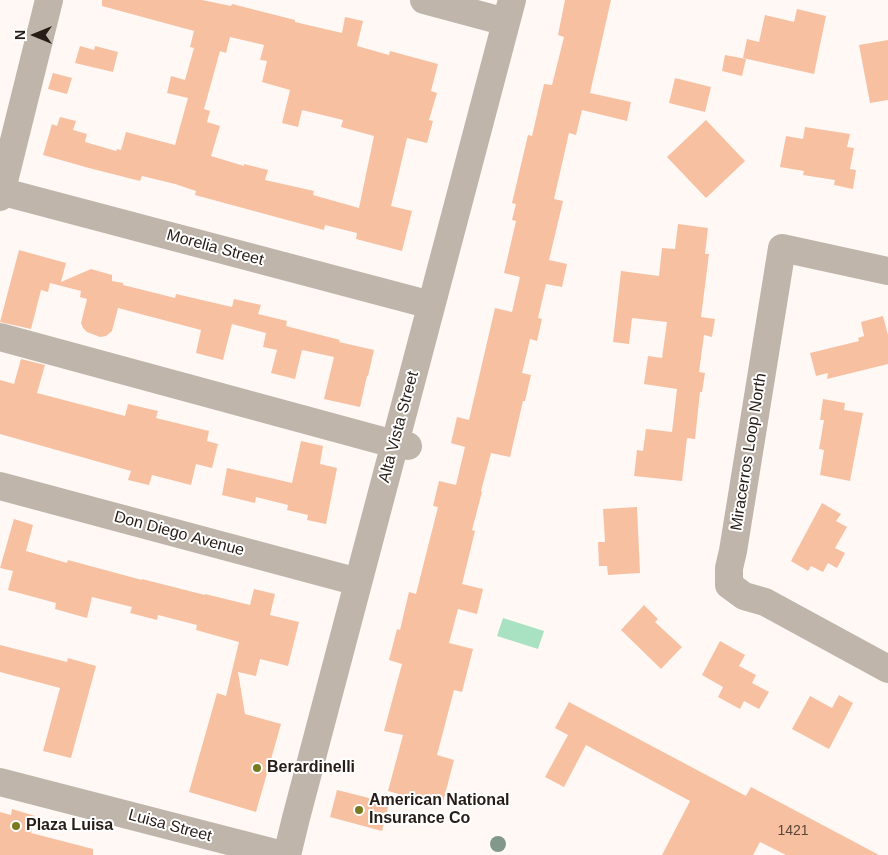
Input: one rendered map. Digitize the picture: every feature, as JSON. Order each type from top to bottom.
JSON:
[{"type":"street","points":[[0,193],[49,0]]},
{"type":"street","points":[[424,0],[509,11]]},
{"type":"street","name":"Alta Vista Street","points":[[287,855],[358,582],[401,445],[431,305],[509,11]]},
{"type":"street","name":"Morelia Street","points":[[0,193],[431,305]]},
{"type":"street","name":"Miracerros Loop North","points":[[888,271],[782,248],[729,568],[729,585],[744,596],[764,602],[888,669]]},
{"type":"street","points":[[0,337],[401,445]]},
{"type":"street","name":"Don Diego Avenue","points":[[0,486],[358,582]]},
{"type":"street","name":"Luisa Street","points":[[0,782],[283,855]]},
{"type":"green space","points":[[503,618],[544,631],[538,649],[497,636]]},
{"type":"building","points":[[102,0],[202,0],[231,6],[232,4],[342,33],[345,17],[363,21],[357,46],[389,55],[390,51],[438,64],[431,91],[437,93],[429,120],[433,121],[427,143],[407,138],[391,206],[412,211],[402,251],[356,239],[357,233],[325,225],[324,230],[195,195],[196,191],[175,184],[142,176],[140,181],[43,155],[52,124],[57,126],[60,117],[76,121],[73,130],[87,134],[85,142],[116,151],[117,149],[121,150],[126,132],[175,145],[188,98],[167,93],[171,76],[185,80],[194,48],[190,47],[194,31],[102,6]],"holes":[[[230,37],[264,45],[260,60],[267,61],[262,82],[290,90],[282,123],[298,127],[302,110],[343,120],[341,127],[374,136],[359,208],[313,195],[314,191],[265,180],[268,170],[244,164],[244,166],[211,156],[220,126],[207,122],[210,111],[204,109],[220,51],[226,53]]]},
{"type":"building","points":[[565,0],[611,0],[590,93],[631,102],[627,121],[582,110],[576,135],[569,133],[554,199],[563,201],[549,260],[567,264],[562,287],[546,284],[538,318],[542,319],[537,341],[530,339],[522,373],[531,375],[510,457],[491,453],[481,491],[472,530],[475,531],[462,584],[483,589],[477,614],[458,609],[449,643],[473,649],[462,692],[454,690],[437,755],[454,760],[442,806],[388,791],[403,735],[384,731],[402,664],[389,660],[397,629],[400,630],[409,592],[416,594],[438,507],[433,506],[439,481],[456,485],[465,447],[451,443],[457,417],[469,420],[495,308],[512,312],[520,277],[504,273],[516,221],[512,220],[516,204],[512,203],[528,135],[532,136],[544,84],[552,85],[564,37],[558,35]]},
{"type":"building","points":[[797,9],[826,16],[814,74],[743,58],[747,39],[759,42],[765,15],[794,22]]},
{"type":"building","points":[[888,40],[888,100],[870,103],[859,45]]},
{"type":"building","points":[[80,46],[94,50],[95,46],[118,52],[113,72],[75,63]]},
{"type":"building","points":[[725,55],[746,59],[742,76],[722,71]]},
{"type":"building","points":[[53,73],[72,78],[67,94],[48,89]]},
{"type":"building","points":[[675,78],[711,87],[705,112],[669,103]]},
{"type":"building","points":[[706,120],[745,161],[706,198],[667,157]]},
{"type":"building","points":[[805,127],[850,134],[847,147],[854,148],[850,169],[856,170],[853,189],[834,185],[835,180],[803,175],[804,171],[780,167],[786,136],[803,139]]},
{"type":"building","points":[[678,224],[708,228],[705,254],[709,254],[701,317],[715,319],[712,337],[704,335],[699,372],[705,373],[702,392],[700,392],[695,439],[687,438],[682,481],[634,476],[637,450],[643,451],[646,429],[672,432],[677,389],[644,384],[648,356],[662,358],[667,322],[632,318],[629,344],[613,342],[621,271],[659,276],[662,248],[675,249]]},
{"type":"building","points":[[19,250],[66,263],[61,282],[91,269],[112,275],[112,281],[123,283],[123,285],[175,298],[176,294],[232,307],[234,299],[261,305],[258,314],[287,321],[286,326],[374,350],[360,407],[324,399],[334,357],[302,350],[295,379],[271,373],[277,350],[263,347],[266,333],[232,324],[223,360],[196,353],[201,330],[118,308],[112,331],[106,336],[100,337],[87,332],[83,328],[81,323],[87,299],[80,297],[81,291],[50,283],[48,292],[41,290],[31,329],[0,322]]},
{"type":"building","points":[[883,316],[888,335],[888,364],[827,379],[828,373],[816,376],[810,353],[859,341],[858,338],[864,336],[861,322]]},
{"type":"building","points":[[21,359],[45,365],[37,393],[125,416],[128,404],[158,411],[156,418],[209,431],[207,441],[218,444],[212,468],[196,464],[191,485],[152,475],[149,485],[128,480],[131,471],[0,434],[0,380],[14,384]]},
{"type":"building","points":[[823,399],[845,403],[844,410],[863,413],[850,481],[820,475],[824,450],[819,449],[824,420],[820,420]]},
{"type":"building","points":[[301,441],[323,446],[320,464],[337,468],[326,524],[307,520],[308,515],[287,510],[288,505],[256,497],[255,503],[222,495],[227,468],[292,483]]},
{"type":"building","points":[[822,503],[841,514],[836,521],[847,527],[835,548],[845,553],[837,568],[828,563],[823,572],[811,566],[808,571],[791,561]]},
{"type":"building","points":[[637,507],[640,573],[608,575],[607,566],[599,566],[598,542],[605,542],[603,509]]},
{"type":"building","points":[[14,519],[33,525],[26,551],[67,563],[68,560],[142,580],[250,605],[254,589],[275,594],[270,615],[299,622],[288,666],[260,659],[256,676],[238,672],[245,714],[281,724],[256,812],[189,792],[217,693],[226,696],[239,642],[196,630],[197,625],[158,615],[157,620],[130,613],[132,607],[92,597],[87,618],[55,609],[56,603],[8,590],[13,571],[0,568]]},
{"type":"building","points":[[644,605],[658,619],[655,622],[682,647],[661,669],[621,630]]},
{"type":"building","points":[[720,641],[745,655],[739,666],[756,675],[752,683],[769,692],[759,709],[744,701],[740,709],[718,697],[723,687],[702,675]]},
{"type":"building","points":[[0,645],[67,662],[68,658],[96,666],[71,758],[43,751],[60,688],[0,672]]},
{"type":"building","points":[[839,695],[853,703],[829,749],[792,729],[810,696],[832,708]]},
{"type":"building","points":[[569,702],[746,796],[751,787],[879,855],[786,855],[760,842],[753,855],[662,855],[690,801],[586,745],[564,787],[545,777],[568,735],[555,728]]},
{"type":"building","name":"American National Insurance Co","points":[[337,790],[389,803],[382,831],[330,817]]},
{"type":"building","points":[[12,809],[35,816],[31,833],[93,849],[93,855],[0,855],[0,812],[11,815]]},
{"type":"place","name":"Berardinelli","points":[[257,768]]},
{"type":"place","name":"American National Insurance Co","points":[[359,810]]},
{"type":"place","name":"Plaza Luisa","points":[[16,826]]}]
